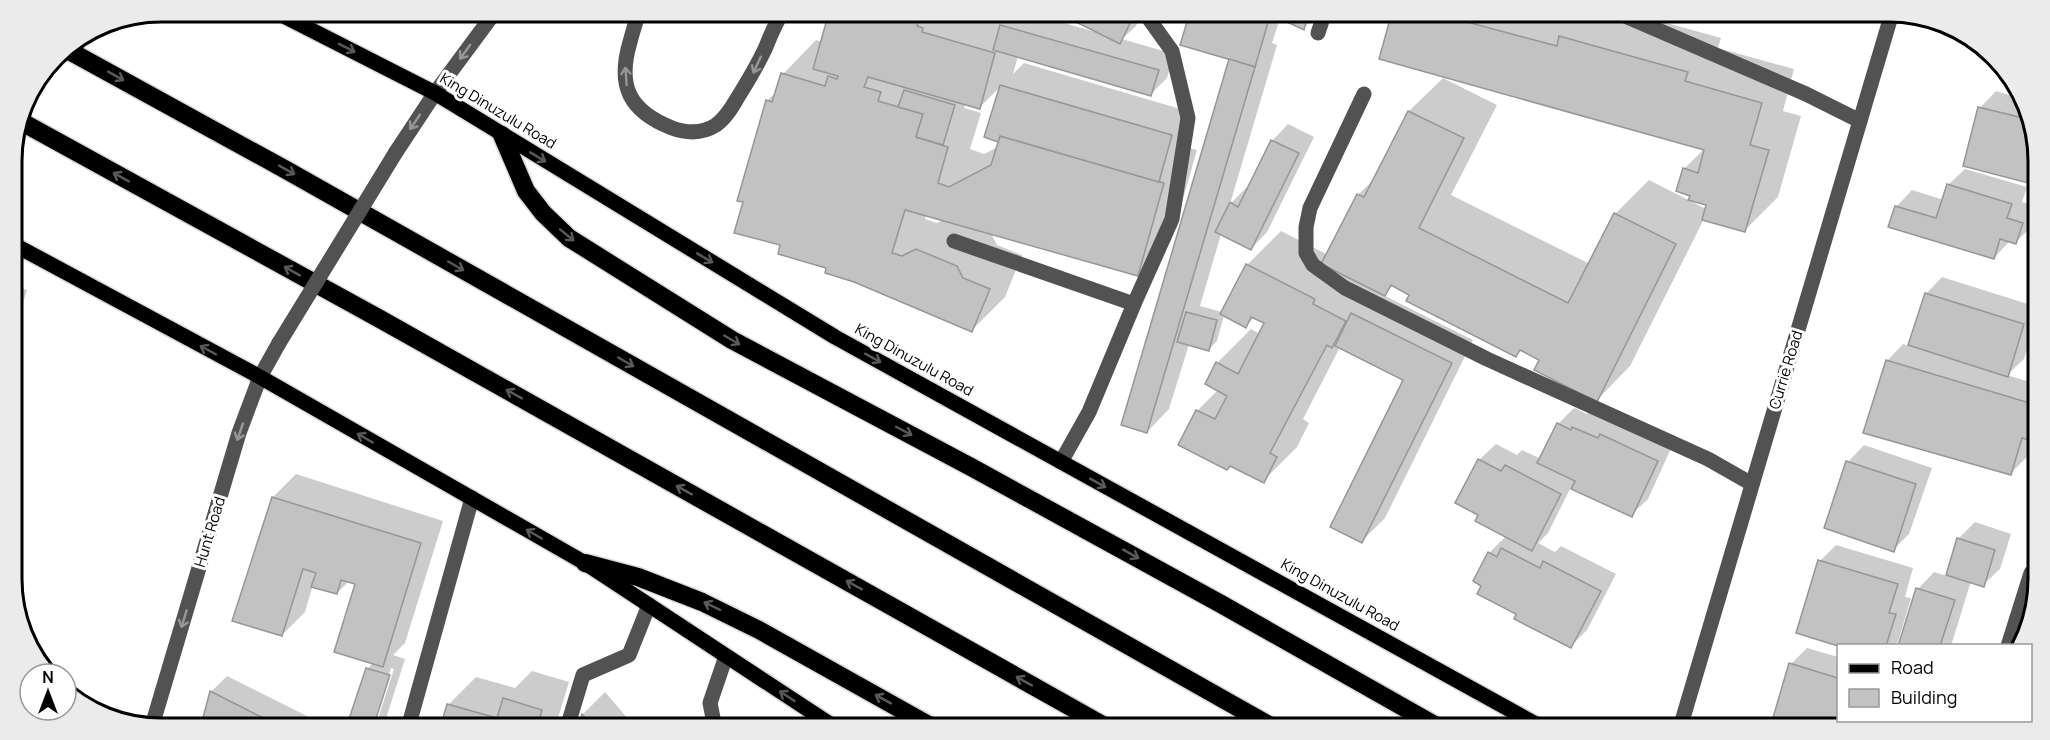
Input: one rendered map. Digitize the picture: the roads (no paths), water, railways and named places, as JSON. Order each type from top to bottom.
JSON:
[{"type":"highway","points":[[74,54],[288,171],[1255,717]]},
{"type":"highway","points":[[27,127],[380,319],[1089,717]]},
{"type":"highway","points":[[502,135],[526,191],[543,213],[569,238],[732,340],[1127,552],[1421,717]]},
{"type":"highway","points":[[585,563],[638,577],[702,602],[759,630],[915,718]]},
{"type":"main road","name":"King Dinuzulu Road","points":[[296,22],[435,93],[835,337],[1523,717]]},
{"type":"main road","points":[[23,249],[260,377],[585,563],[820,718]]},
{"type":"street","name":"Hunt Road","points":[[155,717],[239,433],[260,377],[396,152],[435,93],[488,22]]},
{"type":"street","points":[[636,22],[624,75],[628,90],[637,107],[656,122],[685,132],[703,131],[716,125],[728,113],[753,74],[778,22]]},
{"type":"street","points":[[1060,462],[1089,412],[1172,219],[1188,118],[1172,51],[1151,22]]},
{"type":"street","points":[[1318,33],[1321,22]]},
{"type":"street","points":[[1639,22],[1806,94],[1860,122]]},
{"type":"street","name":"Currie Road","points":[[1683,717],[1889,22]]},
{"type":"street","points":[[1364,94],[1310,208],[1306,227],[1306,253],[1313,265],[1345,288],[1477,354],[1708,459],[1752,484]]},
{"type":"street","points":[[954,241],[1134,304]]},
{"type":"street","points":[[411,718],[472,498]]},
{"type":"street","points":[[2008,644],[2027,585]]},
{"type":"street","points":[[570,718],[583,675],[629,655],[649,605]]},
{"type":"street","points":[[714,718],[710,703],[726,656]]}]
